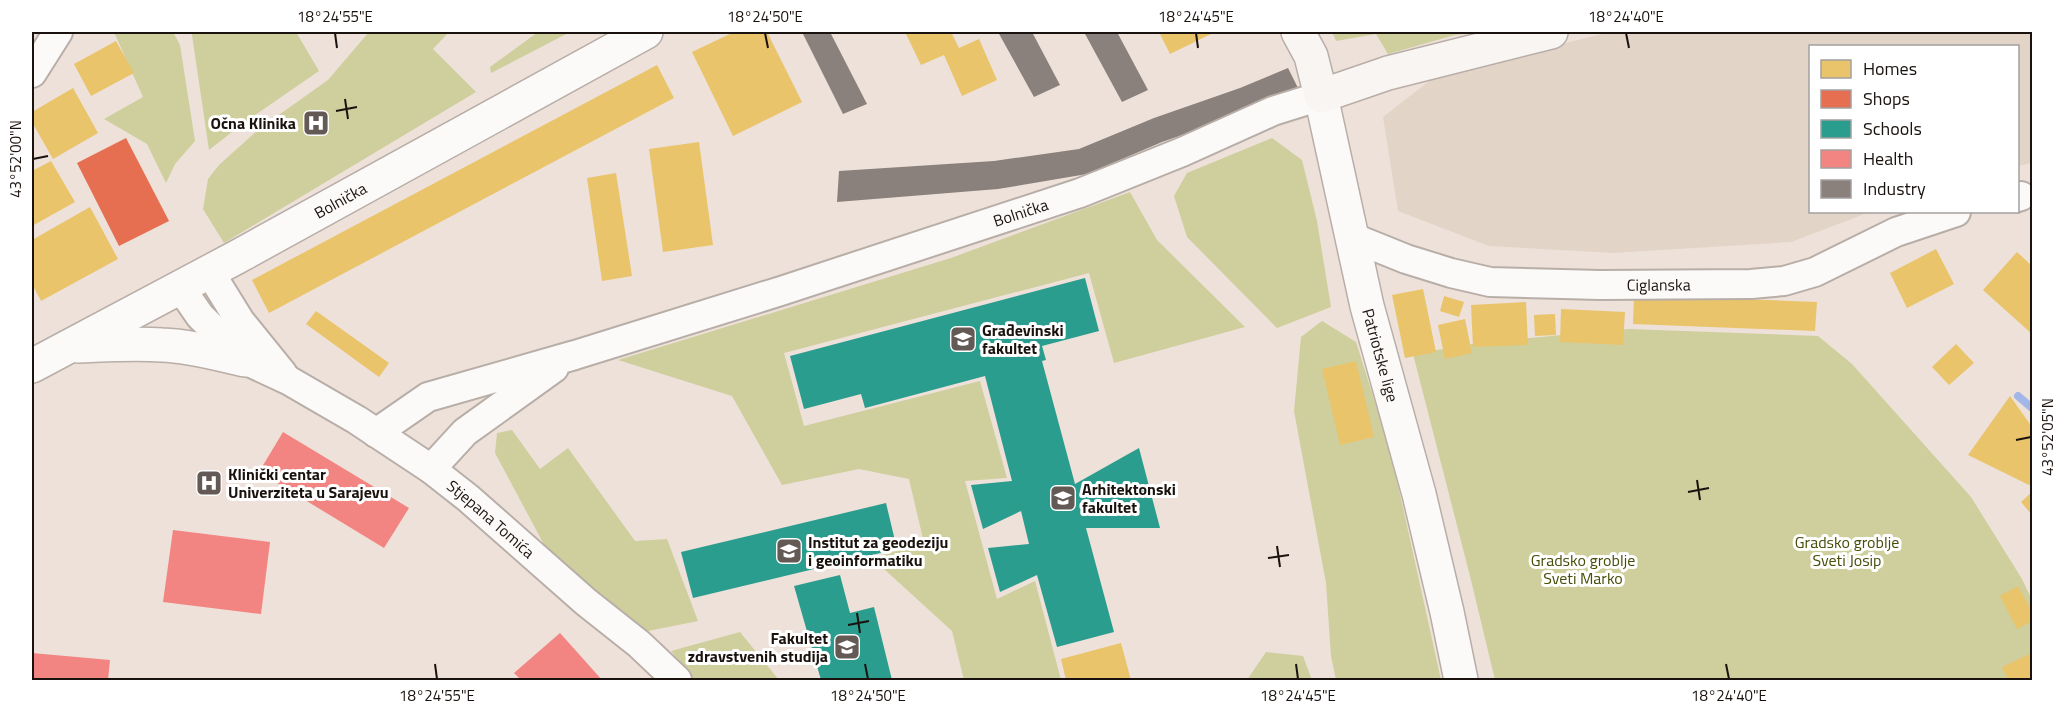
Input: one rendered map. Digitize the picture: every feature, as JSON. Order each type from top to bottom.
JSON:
[{"type":"main road","name":"Patriotske lige","points":[[1298,32],[1311,56],[1321,96]]},
{"type":"main road","name":"Bolnička","points":[[1321,96],[1388,73],[1551,32]]},
{"type":"street","points":[[32,73],[58,32]]},
{"type":"street","name":"Bolnička","points":[[32,366],[645,32]]},
{"type":"street","name":"Bolnička","points":[[376,434],[428,397],[571,356],[781,291],[1080,193],[1182,152],[1273,111],[1321,96]]},
{"type":"street","name":"Patriotske lige","points":[[1321,96],[1354,238],[1367,306],[1421,504],[1461,681]]},
{"type":"street","name":"Ciglanska","points":[[1354,238],[1406,259],[1490,282],[1600,285],[1751,284],[1784,281],[1815,272],[1896,232],[1953,213]]},
{"type":"street","name":"Stjepana Tomića","points":[[209,271],[240,321],[288,380]]},
{"type":"street","name":"Stjepana Tomića","points":[[180,287],[200,316],[245,360],[288,380],[431,469],[468,498],[586,602],[639,644],[677,681]]},
{"type":"street","points":[[70,347],[117,344],[164,345],[245,360]]},
{"type":"street","name":"Bolnička","points":[[431,469],[465,432],[571,356]]},
{"type":"shaded area","points":[[1610,32],[2032,32],[2032,163],[2019,166],[2019,45],[1809,45],[1809,213],[1867,213],[1791,242],[1613,253],[1489,246],[1398,211],[1383,117],[1437,75]]},
{"type":"green space","points":[[114,32],[173,32],[180,45],[195,141],[175,164],[166,183],[147,144],[104,119],[143,97]]},
{"type":"green space","points":[[190,32],[296,32],[319,71],[209,150]]},
{"type":"green space","name":"Očna Klinika","points":[[369,32],[449,32],[433,49],[476,92],[224,243],[203,209],[208,179],[219,165],[259,129],[328,80]]},
{"type":"green space","points":[[538,32],[570,32],[491,73],[490,67]]},
{"type":"green space","points":[[1332,32],[1480,32],[1455,35],[1388,54],[1376,34],[1336,41]]},
{"type":"green space","points":[[1272,138],[1302,160],[1317,221],[1331,307],[1277,328],[1187,237],[1174,196],[1187,173]]},
{"type":"green space","points":[[1130,192],[1157,240],[1245,327],[1114,363],[1089,273],[784,353],[804,426],[980,381],[1007,478],[965,481],[997,599],[1035,581],[1061,680],[964,680],[952,631],[872,558],[924,543],[909,479],[859,469],[782,485],[732,396],[618,360],[951,258]]},
{"type":"green space","points":[[1322,321],[1356,342],[1391,453],[1441,680],[1336,680],[1331,656],[1326,583],[1294,411],[1301,337]]},
{"type":"green space","points":[[1629,329],[1818,336],[1852,364],[1971,497],[2022,579],[2032,600],[2032,680],[1495,680],[1413,354],[1484,342]]},
{"type":"green space","points":[[512,430],[540,469],[568,448],[635,541],[667,539],[698,621],[643,632],[548,552],[495,453],[497,433]]},
{"type":"green space","points":[[740,632],[779,680],[695,680],[671,651]]},
{"type":"green space","points":[[1266,652],[1303,656],[1312,680],[1247,680]]},
{"type":"building: Homes","points":[[734,32],[767,32],[802,102],[733,136],[692,52]]},
{"type":"building: Homes","points":[[905,32],[951,32],[959,48],[979,39],[997,80],[962,96],[944,55],[921,65]]},
{"type":"building: Homes","points":[[1159,32],[1215,32],[1170,54]]},
{"type":"building: Homes","points":[[116,41],[134,73],[91,96],[74,64]]},
{"type":"building: Homes","points":[[657,65],[674,98],[269,313],[252,280]]},
{"type":"building: Homes","points":[[73,88],[98,133],[53,159],[32,122],[32,112]]},
{"type":"building: Homes","points":[[699,142],[713,245],[663,252],[649,149]]},
{"type":"building: Homes","points":[[51,161],[75,202],[32,226],[32,171]]},
{"type":"building: Homes","points":[[616,173],[632,276],[602,281],[587,178]]},
{"type":"building: Homes","points":[[90,207],[118,259],[41,301],[32,284],[32,240]]},
{"type":"building: Homes","points":[[1936,249],[1954,284],[1907,308],[1890,273]]},
{"type":"building: Homes","points":[[2017,252],[2032,266],[2032,334],[1983,290]]},
{"type":"building: Homes","points":[[1423,289],[1436,352],[1405,358],[1392,295]]},
{"type":"building: Homes","points":[[1634,295],[1817,302],[1815,331],[1633,324]]},
{"type":"building: Homes","points":[[1444,296],[1464,302],[1459,317],[1440,311]]},
{"type":"building: Homes","points":[[1526,302],[1528,345],[1473,347],[1471,305]]},
{"type":"building: Homes","points":[[1561,309],[1625,312],[1623,345],[1560,342]]},
{"type":"building: Homes","points":[[316,311],[389,363],[379,377],[306,324]]},
{"type":"building: Homes","points":[[1555,314],[1556,335],[1535,336],[1534,315]]},
{"type":"building: Homes","points":[[1465,319],[1472,353],[1445,359],[1438,325]]},
{"type":"building: Homes","points":[[1956,344],[1974,363],[1949,385],[1932,367]]},
{"type":"building: Homes","points":[[1356,361],[1374,437],[1340,445],[1322,369]]},
{"type":"building: Homes","points":[[2010,396],[2032,427],[2032,482],[2029,485],[1968,455]]},
{"type":"building: Homes","points":[[2032,492],[2032,515],[2021,502]]},
{"type":"building: Homes","points":[[2018,586],[2032,612],[2032,621],[2017,629],[2000,596]]},
{"type":"building: Homes","points":[[1121,643],[1131,680],[1066,680],[1061,659]]},
{"type":"building: Homes","points":[[2032,653],[2032,676],[2023,680],[2008,680],[2002,667]]},
{"type":"building: Shops","points":[[126,138],[169,221],[119,246],[77,163]]},
{"type":"building: Schools","points":[[1085,278],[1099,331],[1042,346],[1046,360],[1042,361],[1075,484],[1139,448],[1160,528],[1086,528],[1114,632],[1057,647],[1037,575],[1000,592],[988,548],[1029,544],[1021,511],[983,529],[971,485],[1012,481],[985,376],[865,408],[861,394],[804,409],[790,356]]},
{"type":"building: Schools","name":"Institut za geodeziju i geoinformatiku","points":[[886,503],[897,549],[693,598],[681,552]]},
{"type":"building: Schools","name":"Fakultet zdravstvenih studija","points":[[840,575],[850,613],[874,607],[892,680],[821,680],[794,586]]},
{"type":"building: Health","points":[[283,432],[409,508],[384,548],[259,472]]},
{"type":"building: Health","points":[[173,530],[270,542],[261,614],[163,602]]},
{"type":"building: Health","points":[[560,633],[602,680],[521,680],[514,673]]},
{"type":"building: Health","points":[[32,653],[110,660],[108,680],[32,680]]},
{"type":"building: Industry","points":[[802,32],[830,32],[867,104],[843,114]]},
{"type":"building: Industry","points":[[998,32],[1032,32],[1060,85],[1034,97]]},
{"type":"building: Industry","points":[[1084,32],[1117,32],[1148,90],[1122,102]]},
{"type":"building: Industry","points":[[1288,68],[1299,90],[1248,112],[1162,142],[1087,174],[998,189],[837,202],[839,171],[994,161],[1079,149],[1154,118],[1240,88]]},
{"type":"waterway","points":[[2018,396],[2032,408]]},
{"type":"place","name":"Očna Klinika","points":[[316,123]]},
{"type":"place","name":"Građevinski fakultet","points":[[963,339]]},
{"type":"place","name":"Klinički centar Univerziteta u Sarajevu","points":[[209,483]]},
{"type":"place","name":"Arhitektonski fakultet","points":[[1063,498]]},
{"type":"place","name":"Institut za geodeziju i geoinformatiku","points":[[789,551]]},
{"type":"place","name":"Fakultet zdravstvenih studija","points":[[847,647]]},
{"type":"park label","name":"Gradsko groblje Sveti Josip","points":[[1847,551]]},
{"type":"park label","name":"Gradsko groblje Sveti Marko","points":[[1583,569]]}]
